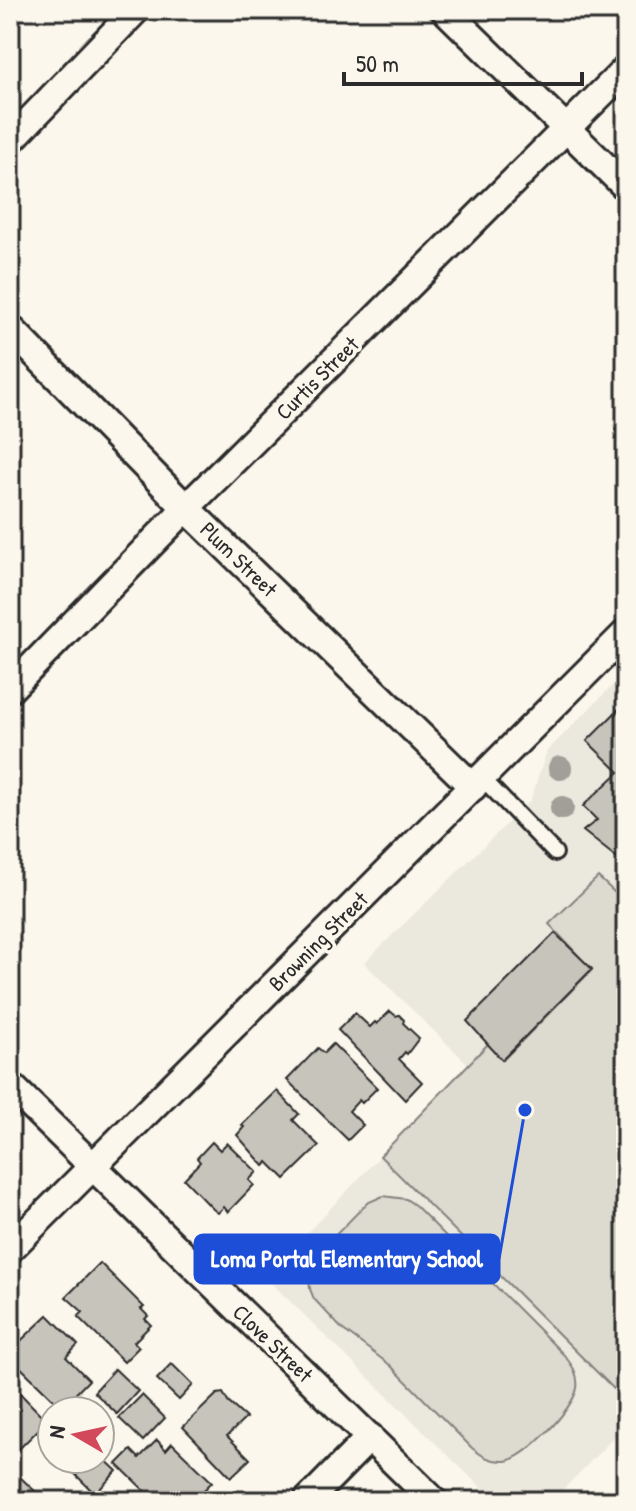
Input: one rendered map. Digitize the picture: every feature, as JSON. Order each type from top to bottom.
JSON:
[{"type":"street","points":[[10,141],[136,10]]},
{"type":"street","points":[[445,10],[626,187]]},
{"type":"street","name":"Curtis Street","points":[[10,689],[186,508],[626,69]]},
{"type":"street","name":"Plum Street","points":[[10,328],[186,508],[477,783]]},
{"type":"street","name":"Browning Street","points":[[10,1249],[626,633]]},
{"type":"street","name":"Clove Street","points":[[10,1085],[434,1501]]},
{"type":"street","points":[[307,1501],[370,1437]]},
{"type":"lane","points":[[477,783],[555,853]]},
{"type":"shaded area","points":[[626,672],[626,1425],[552,1501],[495,1501],[265,1277],[468,1064],[364,963],[530,801],[547,751]]},
{"type":"shaded area","points":[[598,877],[626,903],[626,1401],[380,1156],[488,1044],[503,1060],[592,970],[549,924]]},
{"type":"shaded area","points":[[383,1196],[406,1199],[416,1206],[564,1355],[574,1370],[577,1388],[567,1408],[536,1442],[514,1458],[495,1461],[472,1448],[390,1365],[342,1329],[314,1299],[309,1276],[316,1255],[367,1203]]},
{"type":"building","points":[[626,702],[626,849],[617,858],[583,831],[597,820],[583,806],[619,772],[587,741]]},
{"type":"building","points":[[555,933],[592,969],[502,1060],[467,1021]]},
{"type":"building","points":[[390,1011],[399,1015],[419,1038],[399,1059],[422,1082],[405,1100],[338,1030],[355,1013],[370,1027]]},
{"type":"building","points":[[333,1044],[377,1088],[349,1111],[363,1125],[348,1140],[287,1080],[318,1048],[324,1053]]},
{"type":"building","points":[[277,1091],[299,1114],[293,1120],[319,1146],[285,1179],[268,1162],[264,1166],[237,1135],[244,1127],[242,1125]]},
{"type":"building","points":[[212,1142],[220,1150],[227,1143],[257,1172],[249,1180],[254,1185],[228,1212],[224,1207],[218,1213],[184,1179],[200,1162],[197,1158]]},
{"type":"building","points":[[100,1263],[144,1307],[141,1309],[151,1325],[134,1342],[139,1347],[124,1362],[78,1317],[83,1312],[66,1297]]},
{"type":"building","points":[[48,1315],[78,1345],[66,1357],[89,1380],[75,1395],[49,1395],[10,1357],[10,1351]]},
{"type":"building","points":[[172,1364],[193,1385],[179,1400],[157,1379]]},
{"type":"building","points":[[115,1369],[138,1391],[117,1414],[116,1395],[97,1395],[94,1392]]},
{"type":"building","points":[[10,1383],[36,1410],[36,1432],[10,1458]]},
{"type":"building","points":[[223,1393],[228,1402],[246,1418],[227,1436],[250,1459],[231,1477],[183,1427],[217,1394]]},
{"type":"building","points":[[142,1395],[165,1418],[143,1441],[119,1418]]},
{"type":"building","points":[[157,1440],[166,1450],[172,1443],[212,1482],[193,1501],[155,1501],[117,1464],[131,1450],[139,1458]]},
{"type":"building","points":[[76,1475],[113,1475],[95,1494]]},
{"type":"building","points":[[20,1477],[38,1494],[31,1501],[10,1501],[10,1487]]},
{"type":"place","name":"Loma Portal Elementary School","points":[[525,1110]]}]
